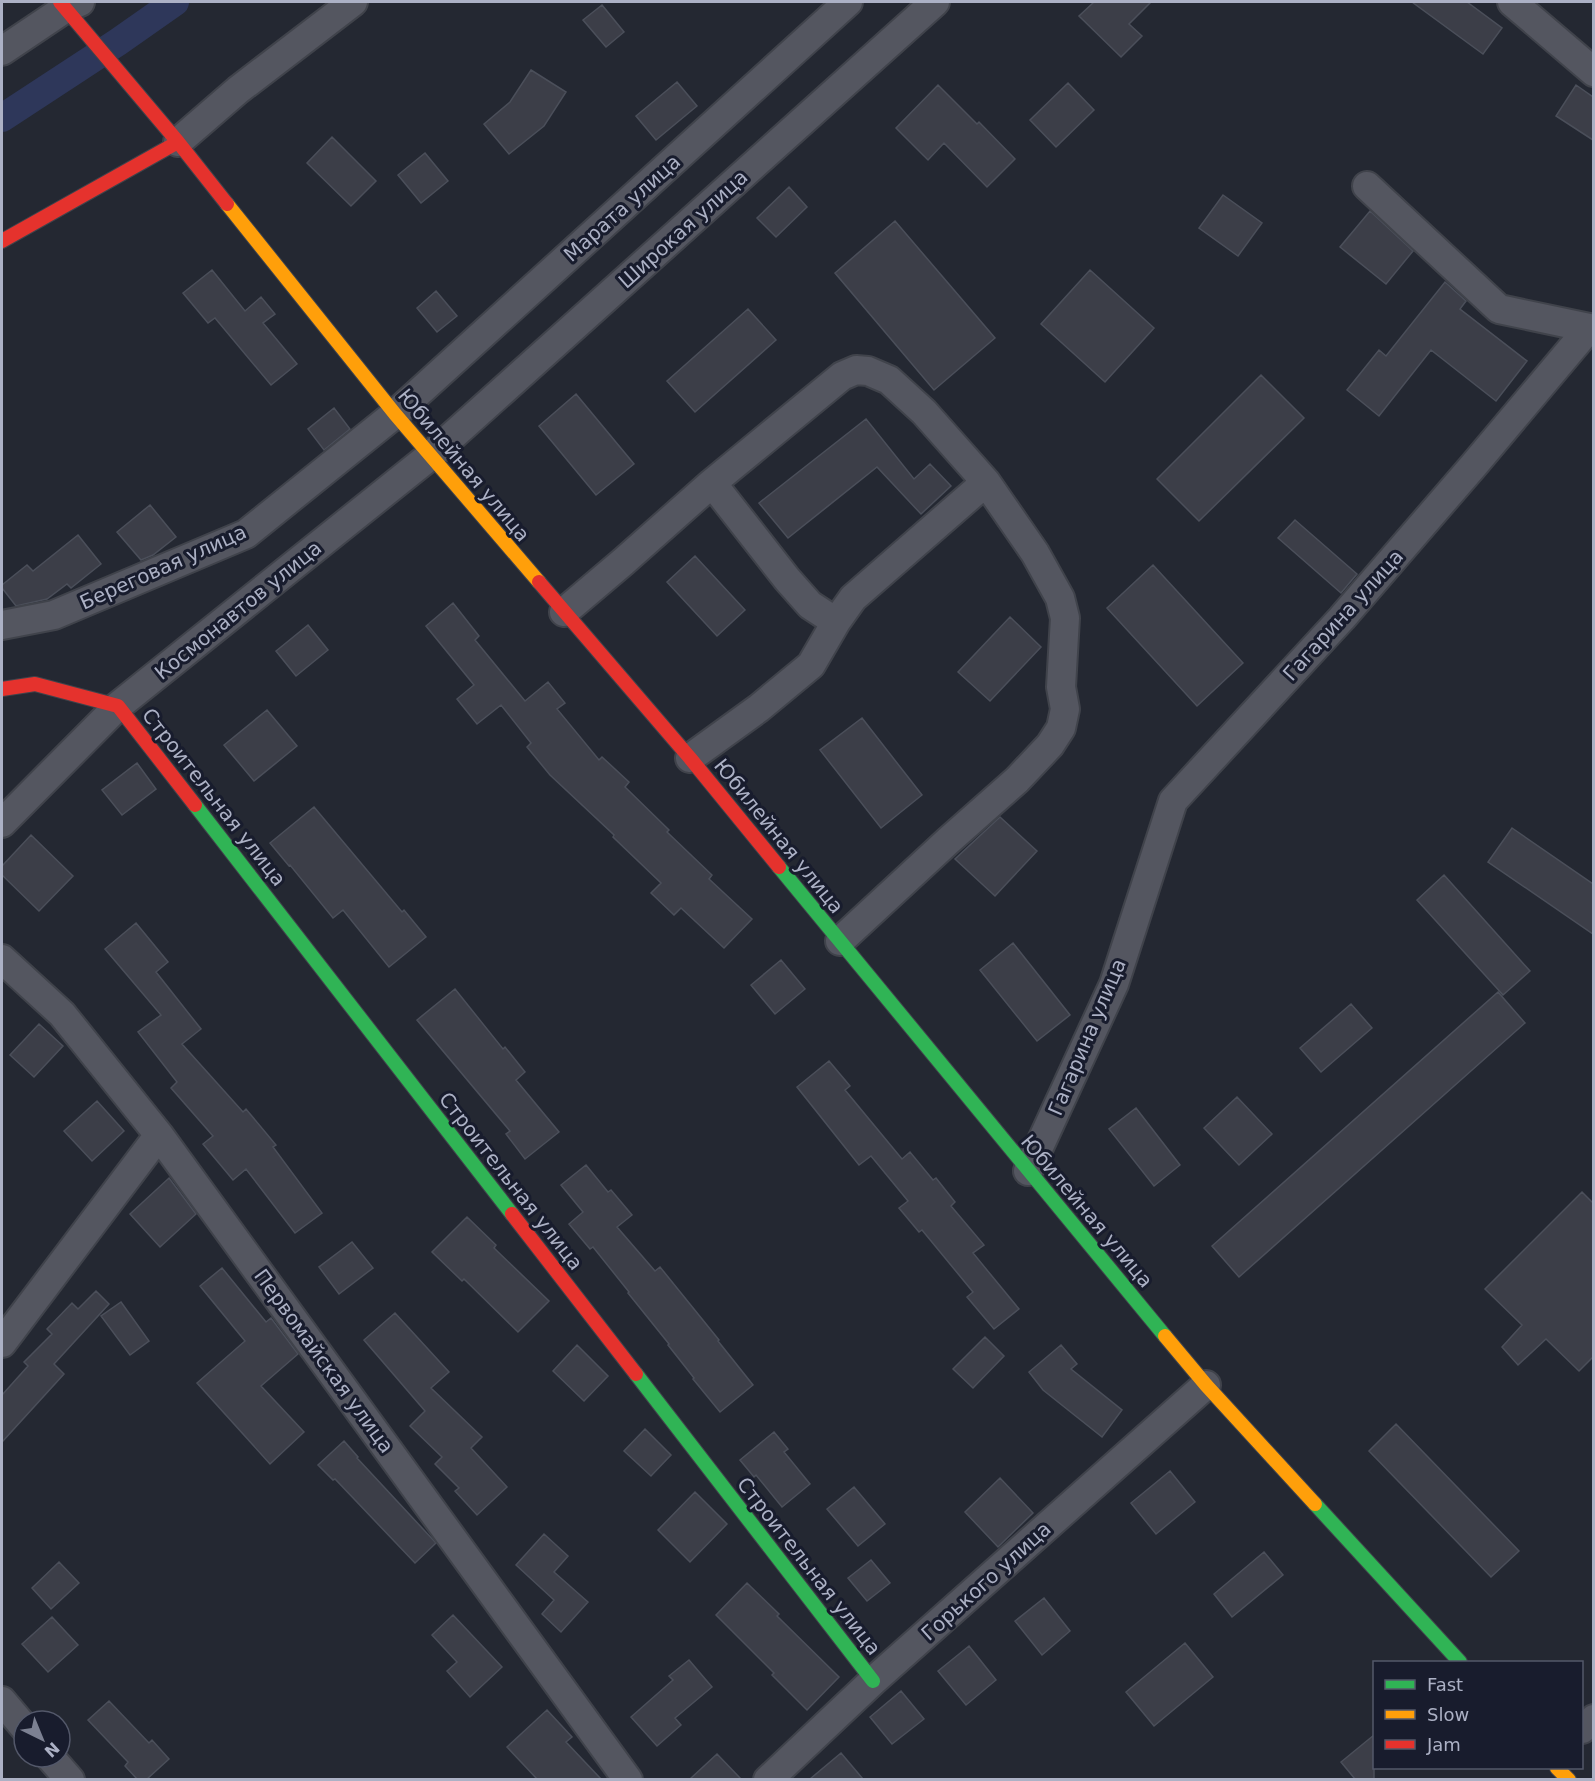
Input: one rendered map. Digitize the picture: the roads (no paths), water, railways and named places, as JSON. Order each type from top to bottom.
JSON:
[{"type":"main road","name":"Юбилейная улица","points":[[71,9],[395,414],[690,758],[1028,1171],[1206,1384],[1459,1661]]},
{"type":"main road","points":[[2,241],[174,136]]},
{"type":"main road","points":[[2,689],[35,684],[118,706]]},
{"type":"main road","name":"Строительная улица","points":[[118,706],[873,1681]]},
{"type":"street","points":[[174,136],[353,2]]},
{"type":"street","name":"Марата улица","points":[[395,414],[848,2]]},
{"type":"street","name":"Широкая улица","points":[[430,456],[935,2]]},
{"type":"street","points":[[1512,2],[1593,72]]},
{"type":"street","points":[[2,51],[71,9]]},
{"type":"street","name":"Гагарина улица","points":[[1028,1171],[1114,984],[1173,801],[1342,618],[1589,328],[1499,309],[1367,186]]},
{"type":"street","points":[[564,612],[712,483],[842,376],[856,370],[868,371],[889,380],[924,412],[986,482],[1035,553],[1060,598],[1065,618],[1061,687],[1065,710],[1061,728],[1050,745],[1017,780],[840,941]]},
{"type":"street","name":"Береговая улица","points":[[2,625],[54,615],[246,534],[395,414]]},
{"type":"street","name":"Космонавтов улица","points":[[2,823],[118,706],[430,456]]},
{"type":"street","points":[[690,758],[759,708],[811,665],[853,598],[986,482]]},
{"type":"street","points":[[712,483],[810,605],[836,622]]},
{"type":"street","name":"Первомайская улица","points":[[2,958],[62,1014],[159,1135],[628,1779]]},
{"type":"street","points":[[2,1342],[159,1135]]},
{"type":"street","name":"Горького улица","points":[[768,1779],[873,1681],[1206,1384]]},
{"type":"street","points":[[2,1701],[12,1712]]},
{"type":"waterway","points":[[2,118],[175,2]]}]
